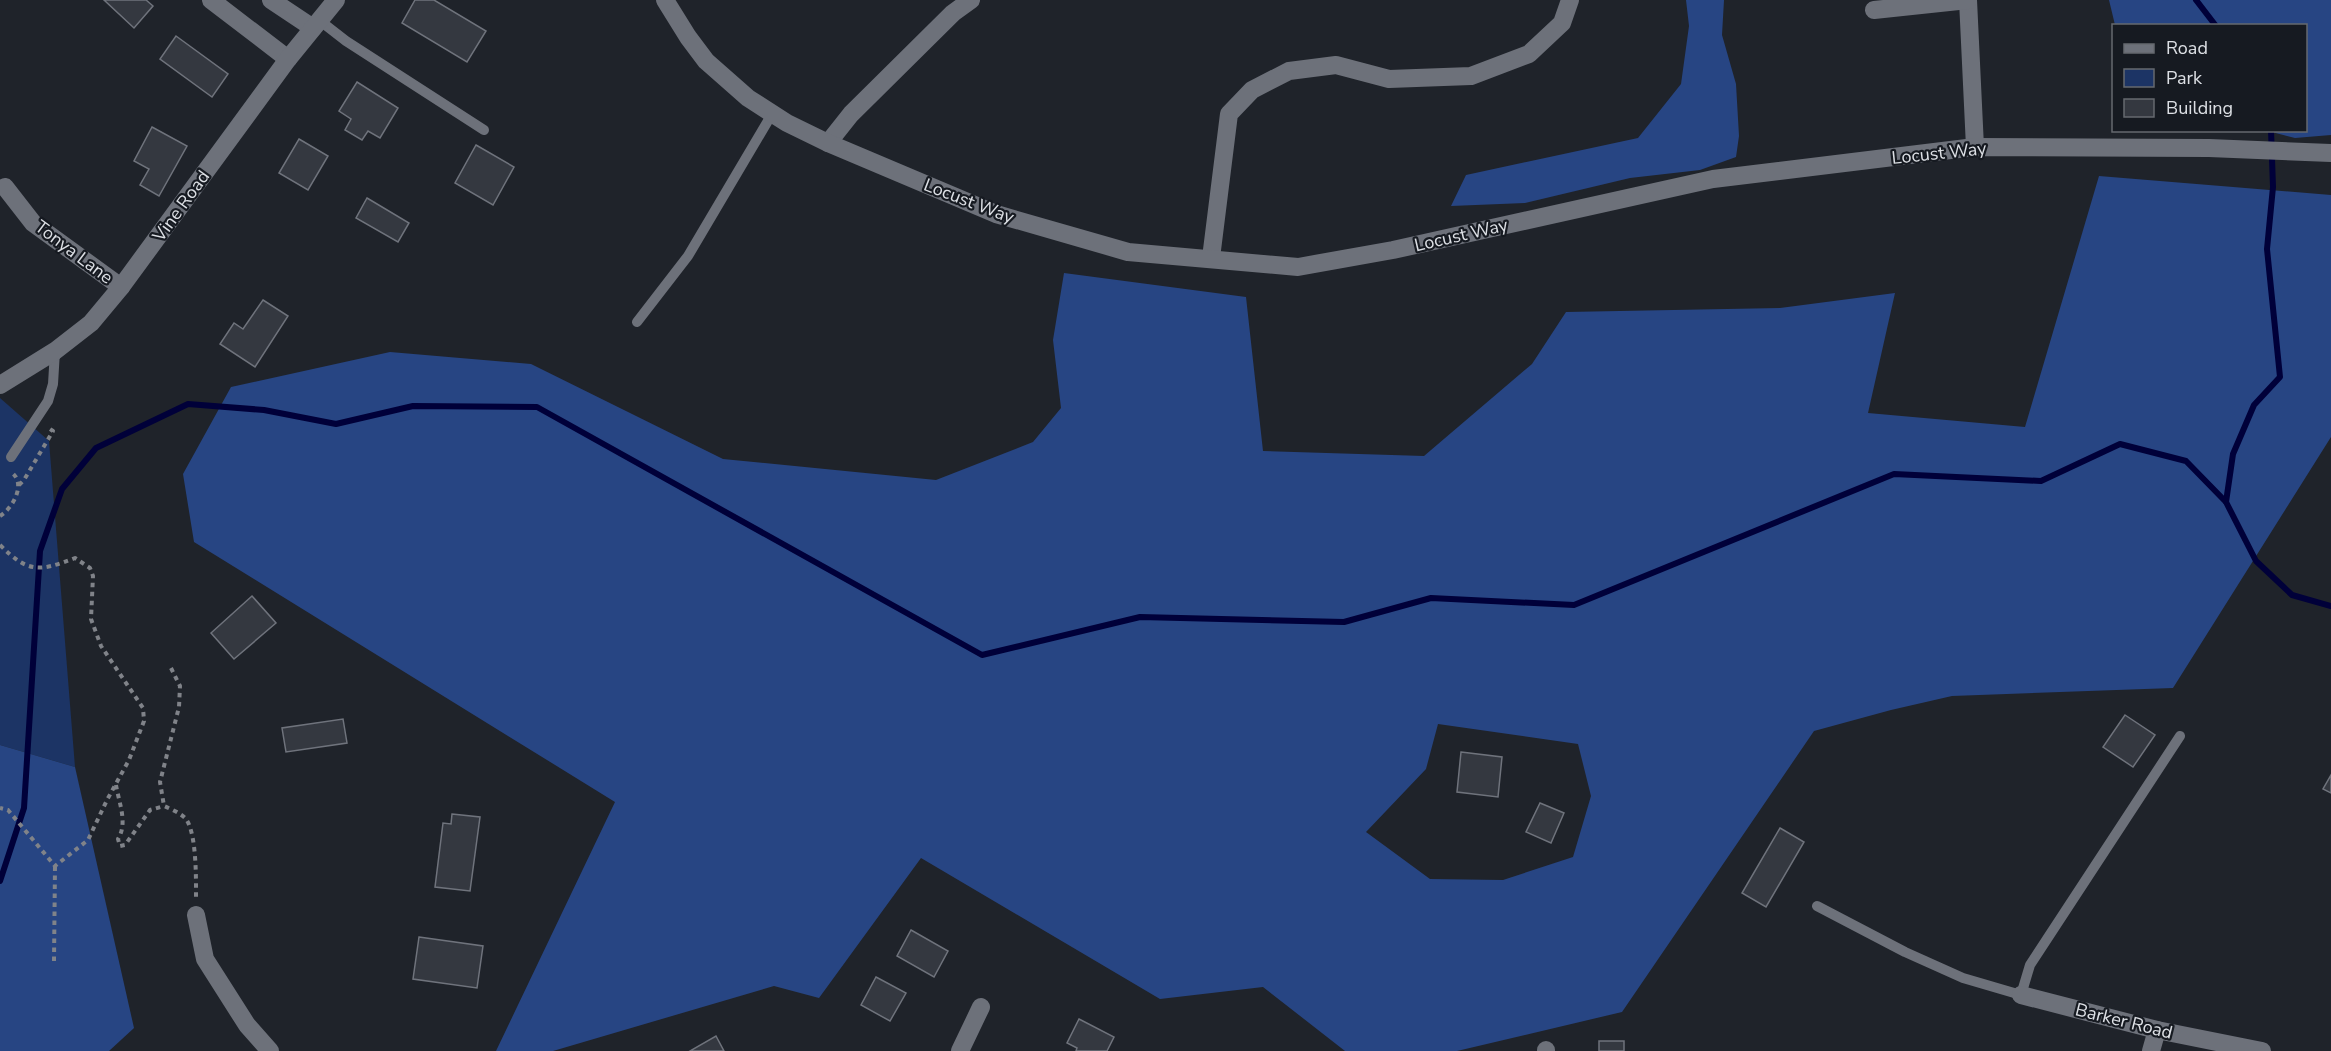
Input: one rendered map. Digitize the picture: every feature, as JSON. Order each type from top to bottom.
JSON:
[{"type":"street","points":[[211,0],[288,59]]},
{"type":"street","points":[[271,0],[316,24]]},
{"type":"street","name":"Vine Road","points":[[0,385],[56,351],[91,323],[122,287],[288,59],[336,0]]},
{"type":"street","name":"Locust Way","points":[[665,0],[706,61],[748,98],[772,114],[828,143],[996,214],[1128,252],[1298,267],[1404,247],[1713,179],[1975,147],[2209,148],[2306,150],[2331,153]]},
{"type":"street","points":[[828,143],[851,114],[953,13],[971,0]]},
{"type":"street","points":[[1211,258],[1229,114],[1252,90],[1289,71],[1336,65],[1389,79],[1471,76],[1529,54],[1562,23],[1570,0]]},
{"type":"street","points":[[1874,10],[1968,0],[1975,147]]},
{"type":"street","name":"Tonya Lane","points":[[5,187],[33,223],[122,287]]},
{"type":"street","points":[[196,915],[205,959],[247,1025],[270,1051]]},
{"type":"street","name":"Barker Road","points":[[2022,995],[2157,1030],[2262,1051]]},
{"type":"street","points":[[960,1051],[981,1007]]},
{"type":"street","points":[[2151,1051],[2157,1030]]},
{"type":"lane","points":[[316,24],[408,79],[484,130]]},
{"type":"lane","points":[[637,322],[688,256],[772,114]]},
{"type":"lane","points":[[11,457],[48,401],[53,384],[56,351]]},
{"type":"lane","points":[[1817,906],[1905,952],[1963,978],[2022,995],[2030,965],[2180,736]]},
{"type":"path","points":[[0,516],[14,500],[19,485],[53,431],[36,420]]},
{"type":"path","points":[[3,467],[15,475],[19,485]]},
{"type":"path","points":[[0,545],[26,567],[54,566],[75,558],[90,568],[93,576],[91,619],[100,646],[143,708],[144,721],[129,760],[88,840],[55,866]]},
{"type":"path","points":[[164,806],[160,782],[180,686],[171,668]]},
{"type":"path","points":[[116,784],[123,823],[123,831],[118,839],[120,846],[125,845],[150,810],[164,806],[186,819],[191,831],[195,856],[196,915]]},
{"type":"path","points":[[0,808],[10,813],[55,866],[54,962]]},
{"type":"green space","points":[[0,398],[49,441],[75,767],[0,745]]},
{"type":"shaded area","points":[[1686,0],[1724,0],[1722,35],[1736,84],[1739,136],[1736,157],[1700,170],[1630,178],[1525,203],[1451,206],[1466,175],[1638,138],[1681,84],[1689,26]]},
{"type":"shaded area","points":[[2109,0],[2331,0],[2331,135],[2295,138],[2272,132],[2307,132],[2307,24],[2115,24]]},
{"type":"shaded area","points":[[2099,176],[2331,195],[2331,437],[2173,688],[1952,696],[1814,731],[1622,1012],[1457,1051],[1345,1051],[1263,987],[1160,999],[921,858],[819,998],[774,986],[553,1051],[496,1051],[615,802],[194,542],[183,474],[231,387],[390,352],[531,364],[723,459],[936,480],[1033,442],[1061,408],[1053,340],[1064,273],[1246,297],[1263,451],[1424,456],[1532,364],[1566,312],[1780,308],[1895,293],[1868,413],[2025,427]],"holes":[[[1438,724],[1578,744],[1591,796],[1573,857],[1503,880],[1430,879],[1366,832],[1426,769]]]},
{"type":"shaded area","points":[[0,745],[75,767],[134,1028],[109,1051],[0,1051]]},
{"type":"building","points":[[104,0],[146,0],[153,6],[134,28]]},
{"type":"building","points":[[415,0],[434,0],[486,31],[467,62],[402,23]]},
{"type":"building","points":[[176,36],[228,74],[212,97],[160,59]]},
{"type":"building","points":[[357,82],[398,108],[380,138],[368,131],[362,140],[345,130],[351,119],[339,111]]},
{"type":"building","points":[[152,127],[187,146],[159,196],[140,185],[149,169],[134,161]]},
{"type":"building","points":[[299,139],[328,156],[308,190],[279,173]]},
{"type":"building","points":[[476,145],[514,167],[493,205],[455,183]]},
{"type":"building","points":[[367,198],[409,223],[398,242],[356,218]]},
{"type":"building","points":[[263,300],[288,316],[255,367],[220,344],[234,323],[243,329]]},
{"type":"building","points":[[252,596],[276,623],[234,659],[211,633]]},
{"type":"building","points":[[2125,715],[2155,735],[2133,767],[2103,747]]},
{"type":"building","points":[[343,719],[347,743],[286,752],[282,728]]},
{"type":"building","points":[[1461,752],[1502,757],[1498,797],[1457,792]]},
{"type":"building","points":[[2331,775],[2331,793],[2323,789]]},
{"type":"building","points":[[1540,803],[1564,813],[1551,843],[1526,832]]},
{"type":"building","points":[[452,814],[480,817],[470,891],[435,887],[443,823],[451,824]]},
{"type":"building","points":[[1780,828],[1804,842],[1766,907],[1742,893]]},
{"type":"building","points":[[911,930],[948,951],[934,977],[897,956]]},
{"type":"building","points":[[419,937],[483,946],[477,988],[413,979]]},
{"type":"building","points":[[876,977],[906,993],[890,1021],[861,1005]]},
{"type":"building","points":[[1079,1019],[1114,1037],[1107,1051],[1076,1051],[1077,1048],[1067,1043]]},
{"type":"building","points":[[716,1036],[724,1051],[690,1051]]},
{"type":"building","points":[[1599,1041],[1624,1041],[1624,1051],[1599,1051]]},
{"type":"waterway","points":[[2196,0],[2214,24]]},
{"type":"waterway","points":[[2271,132],[2273,187],[2267,249],[2280,377],[2254,405],[2233,454],[2226,502],[2256,561],[2292,595],[2331,606]]},
{"type":"waterway","points":[[0,881],[24,808],[40,551],[62,489],[96,448],[188,404],[264,410],[336,424],[413,406],[537,407],[982,655],[1140,617],[1344,622],[1431,598],[1574,605],[1894,474],[2041,481],[2120,444],[2186,461],[2226,502]]}]
